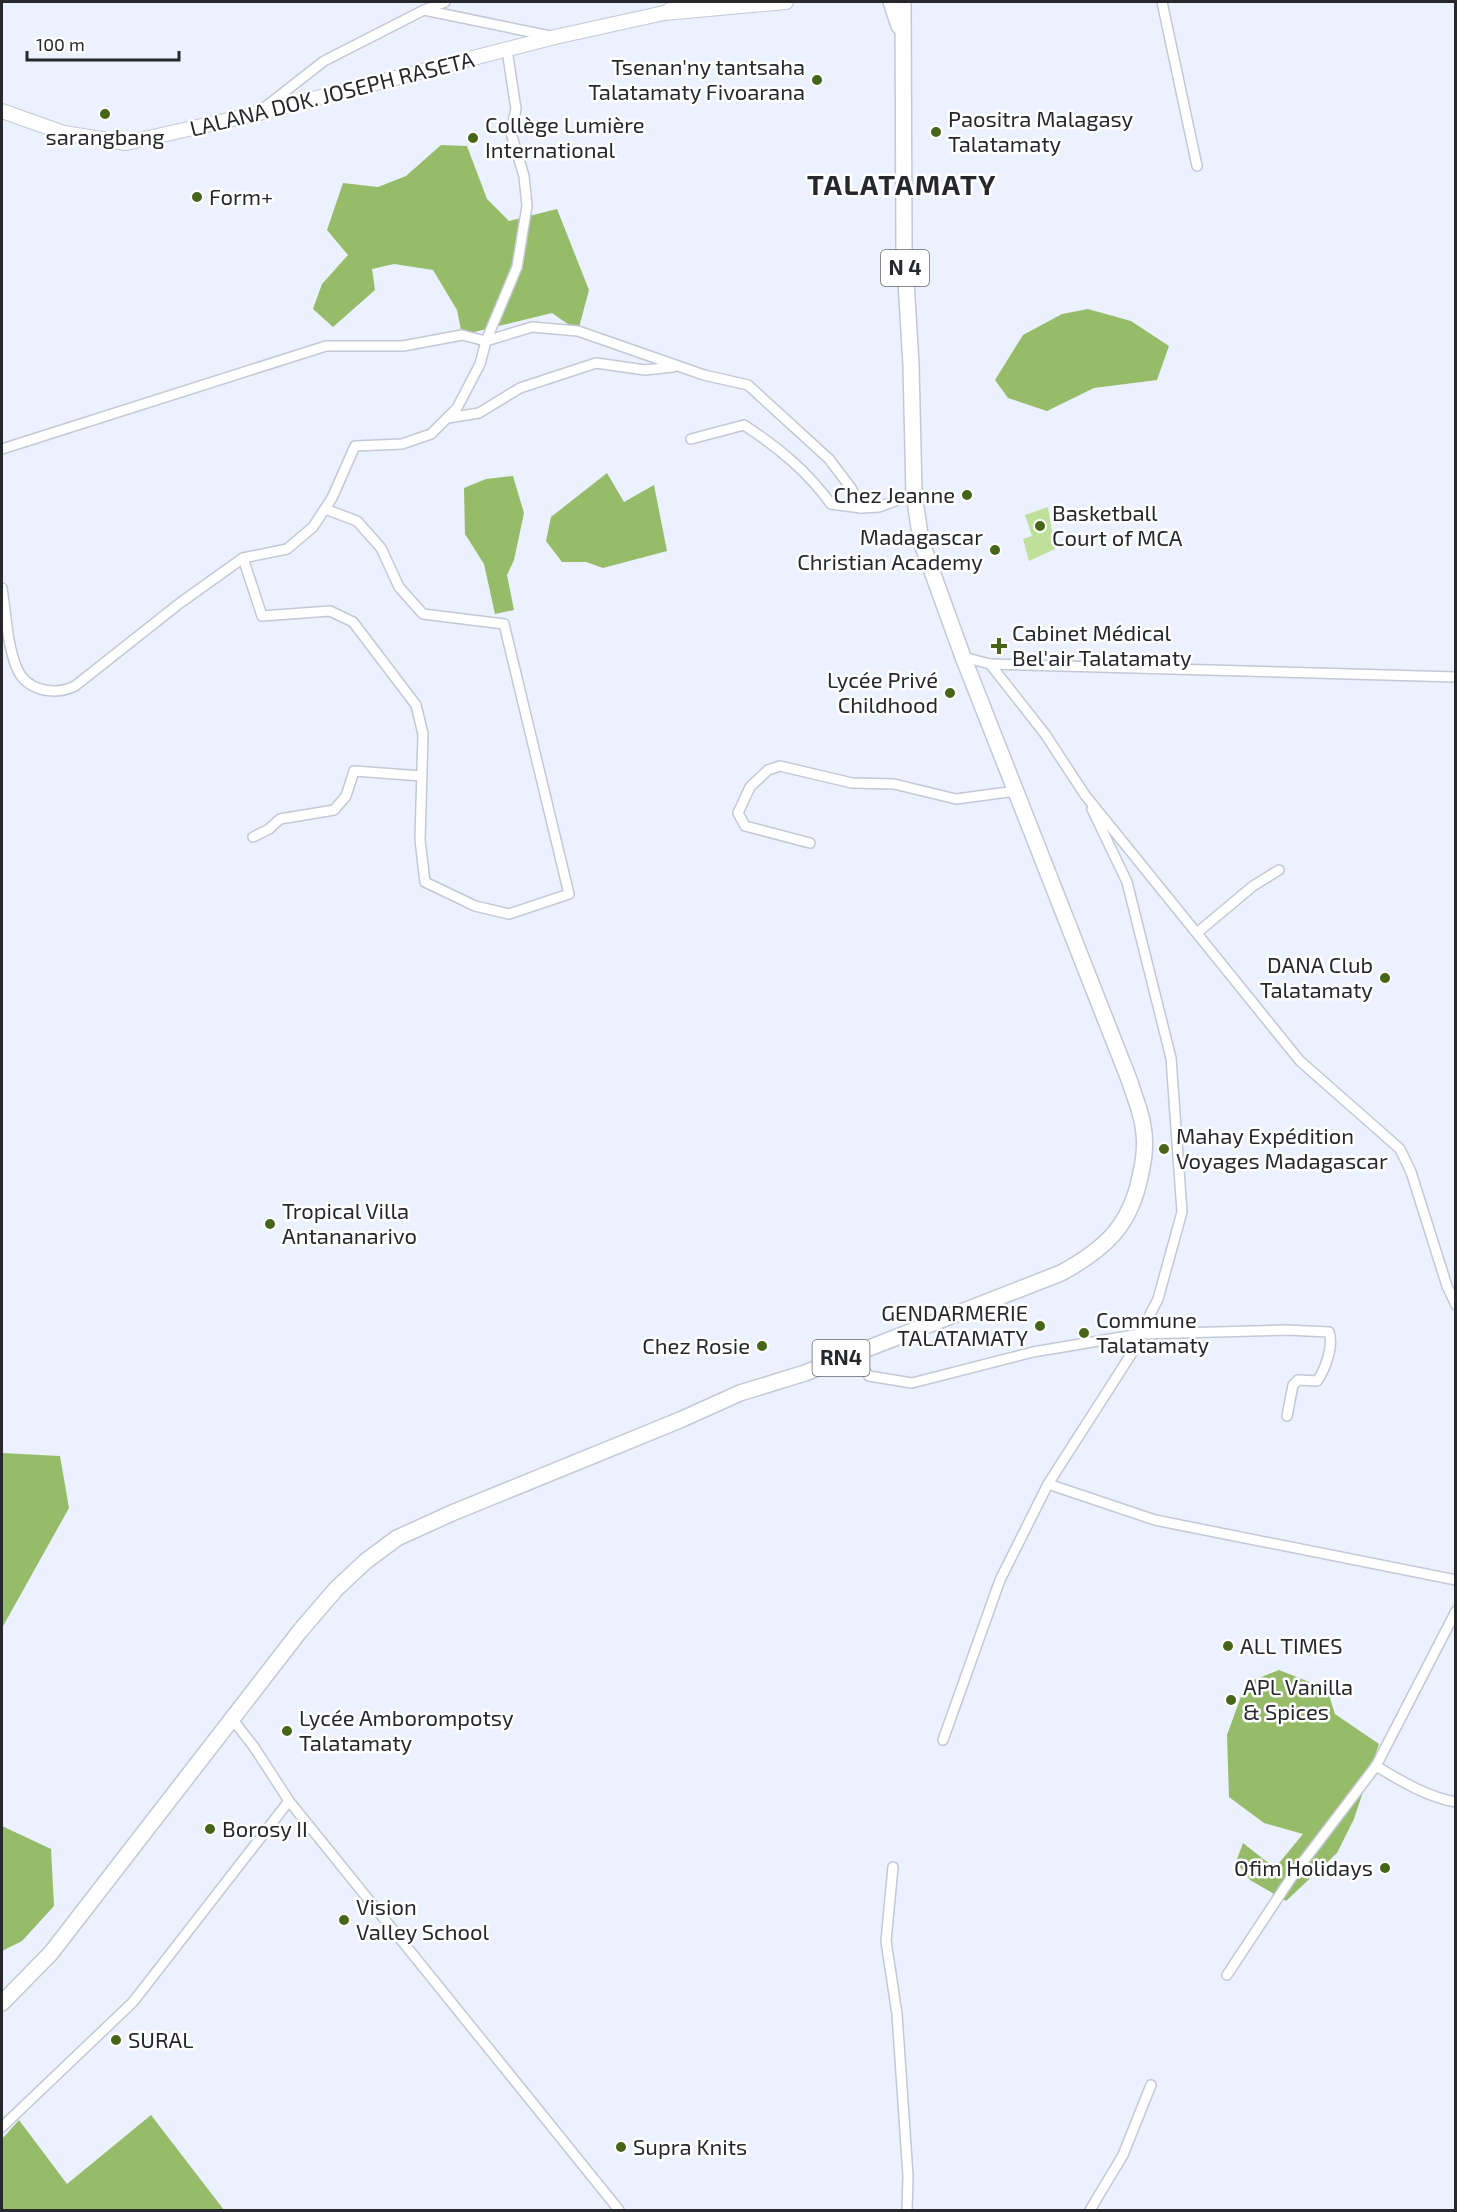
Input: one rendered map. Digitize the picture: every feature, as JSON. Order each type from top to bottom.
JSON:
[{"type":"main road","points":[[664,13],[689,2]]},
{"type":"main road","points":[[664,13],[786,2]]},
{"type":"main road","name":"N 4","points":[[891,2],[904,43]]},
{"type":"main road","name":"N 4","points":[[903,2],[904,246],[914,494]]},
{"type":"main road","name":"LALANA DOK. JOSEPH RASETA","points":[[2,111],[63,133],[126,143],[255,114],[555,37],[664,13]]},
{"type":"main road","name":"RN4","points":[[2,2003],[51,1953],[300,1631],[336,1589],[366,1562],[397,1539],[452,1513],[680,1420],[740,1393],[805,1373],[1018,1291],[1081,1262],[1120,1229],[1135,1201],[1144,1160],[1143,1126],[1130,1082],[963,657],[921,541],[914,494]]},
{"type":"street","points":[[255,114],[324,61],[424,10],[445,2]]},
{"type":"street","points":[[1162,2],[1197,166]]},
{"type":"street","points":[[424,10],[555,37]]},
{"type":"street","points":[[2,588],[6,633],[16,668],[29,683],[51,693],[64,692],[243,558],[287,549],[313,527],[325,509],[355,446],[402,444],[431,434],[448,418],[457,408],[475,373],[517,267],[527,206],[524,176],[511,133],[516,109],[507,50]]},
{"type":"street","points":[[2,449],[326,346],[403,346],[462,335],[486,341],[532,327],[578,331],[678,367],[748,385],[829,459],[851,488],[861,508]]},
{"type":"street","points":[[448,418],[479,413],[520,388],[596,363],[645,370],[678,367]]},
{"type":"street","points":[[691,439],[744,425],[781,449],[814,482],[831,504],[861,508],[879,507],[914,494]]},
{"type":"street","points":[[243,558],[262,616],[330,611],[353,622],[416,705],[423,734],[420,840],[425,882],[475,906],[509,914],[569,894],[504,624],[423,614],[399,587],[381,548],[357,521],[325,509]]},
{"type":"street","points":[[963,657],[990,664],[1455,676]]},
{"type":"street","points":[[990,664],[1045,734],[1085,795],[1300,1061],[1401,1149],[1411,1172],[1455,1305]]},
{"type":"street","points":[[810,843],[745,826],[738,813],[750,787],[768,770],[780,766],[852,783],[894,784],[957,799],[1016,791]]},
{"type":"street","points":[[253,837],[269,829],[280,819],[334,810],[346,796],[354,771],[422,776]]},
{"type":"street","points":[[943,1740],[1000,1580],[1048,1484],[1139,1342],[1140,1334],[1158,1299],[1182,1212],[1171,1058],[1127,882],[1085,795]]},
{"type":"street","points":[[1198,932],[1253,886],[1279,870]]},
{"type":"street","points":[[852,1354],[869,1376],[912,1383],[1033,1352],[1140,1334],[1286,1330],[1329,1332],[1330,1349],[1321,1375],[1317,1381],[1298,1380],[1293,1385],[1287,1416]]},
{"type":"street","points":[[1048,1484],[1155,1520],[1455,1580]]},
{"type":"street","points":[[1227,1975],[1293,1875],[1376,1766],[1455,1611]]},
{"type":"street","points":[[232,1720],[250,1741],[289,1801],[619,2211]]},
{"type":"street","points":[[1376,1766],[1441,1800],[1455,1802]]},
{"type":"street","points":[[2,2127],[133,2002],[289,1801]]},
{"type":"street","points":[[893,1867],[886,1941],[897,2014],[908,2176],[907,2211]]},
{"type":"street","points":[[1090,2211],[1123,2155],[1151,2085]]},
{"type":"green space","points":[[441,145],[467,146],[487,199],[509,221],[557,209],[589,290],[578,331],[552,313],[462,335],[457,310],[433,270],[394,264],[372,269],[375,290],[333,327],[313,309],[322,284],[348,255],[327,230],[343,183],[378,187],[406,176]]},
{"type":"green space","points":[[1088,309],[1131,321],[1169,346],[1157,380],[1094,388],[1047,411],[1008,398],[995,380],[1023,335],[1062,314]]},
{"type":"green space","points":[[607,473],[624,502],[654,485],[667,551],[603,568],[586,562],[562,562],[546,541],[551,517]]},
{"type":"green space","points":[[513,476],[524,513],[514,560],[507,575],[514,610],[495,614],[484,564],[465,534],[464,488],[486,479]]},
{"type":"green space","name":"Basketball Court of MCA","points":[[1048,507],[1055,549],[1029,561],[1023,539],[1032,536],[1025,515]]},
{"type":"green space","points":[[2,1453],[60,1456],[69,1508],[2,1628]]},
{"type":"green space","points":[[1279,1670],[1327,1689],[1335,1714],[1379,1744],[1354,1819],[1337,1853],[1286,1901],[1250,1880],[1236,1862],[1243,1843],[1275,1868],[1303,1834],[1264,1823],[1229,1797],[1227,1735],[1246,1683]]},
{"type":"green space","points":[[2,1826],[51,1849],[54,1906],[22,1941],[2,1951]]},
{"type":"green space","points":[[151,2115],[224,2210],[2,2210],[2,2139],[19,2120],[67,2184]]},
{"type":"place","name":"Tsenan'ny tantsaha Talatamaty Fivoarana","points":[[817,80]]},
{"type":"place","name":"sarangbang","points":[[105,114]]},
{"type":"place","name":"Paositra Malagasy Talatamaty","points":[[936,132]]},
{"type":"place","name":"Collège Lumière International","points":[[473,138]]},
{"type":"place","name":"Form+","points":[[197,197]]},
{"type":"place","name":"Chez Jeanne","points":[[967,495]]},
{"type":"place","name":"Basketball Court of MCA","points":[[1040,526]]},
{"type":"place","name":"Madagascar Christian Academy","points":[[995,550]]},
{"type":"place","name":"Cabinet Médical Bel'air Talatamaty","points":[[999,646]]},
{"type":"place","name":"Lycée Privé Childhood","points":[[950,693]]},
{"type":"place","name":"DANA Club Talatamaty","points":[[1385,978]]},
{"type":"place","name":"Mahay Expédition Voyages Madagascar","points":[[1164,1149]]},
{"type":"place","name":"Tropical Villa Antananarivo","points":[[270,1224]]},
{"type":"place","name":"GENDARMERIE TALATAMATY","points":[[1040,1326]]},
{"type":"place","name":"Commune Talatamaty","points":[[1084,1333]]},
{"type":"place","name":"Chez Rosie","points":[[762,1346]]},
{"type":"place","name":"ALL TIMES","points":[[1228,1646]]},
{"type":"place","name":"APL Vanilla & Spices","points":[[1231,1700]]},
{"type":"place","name":"Lycée Amborompotsy Talatamaty","points":[[287,1731]]},
{"type":"place","name":"Borosy II","points":[[210,1829]]},
{"type":"place","name":"Ofim Holidays","points":[[1385,1868]]},
{"type":"place","name":"Vision Valley School","points":[[344,1920]]},
{"type":"place","name":"SURAL","points":[[116,2040]]},
{"type":"place","name":"Supra Knits","points":[[621,2147]]},
{"type":"district","name":"TALATAMATY","points":[[902,185]]}]
